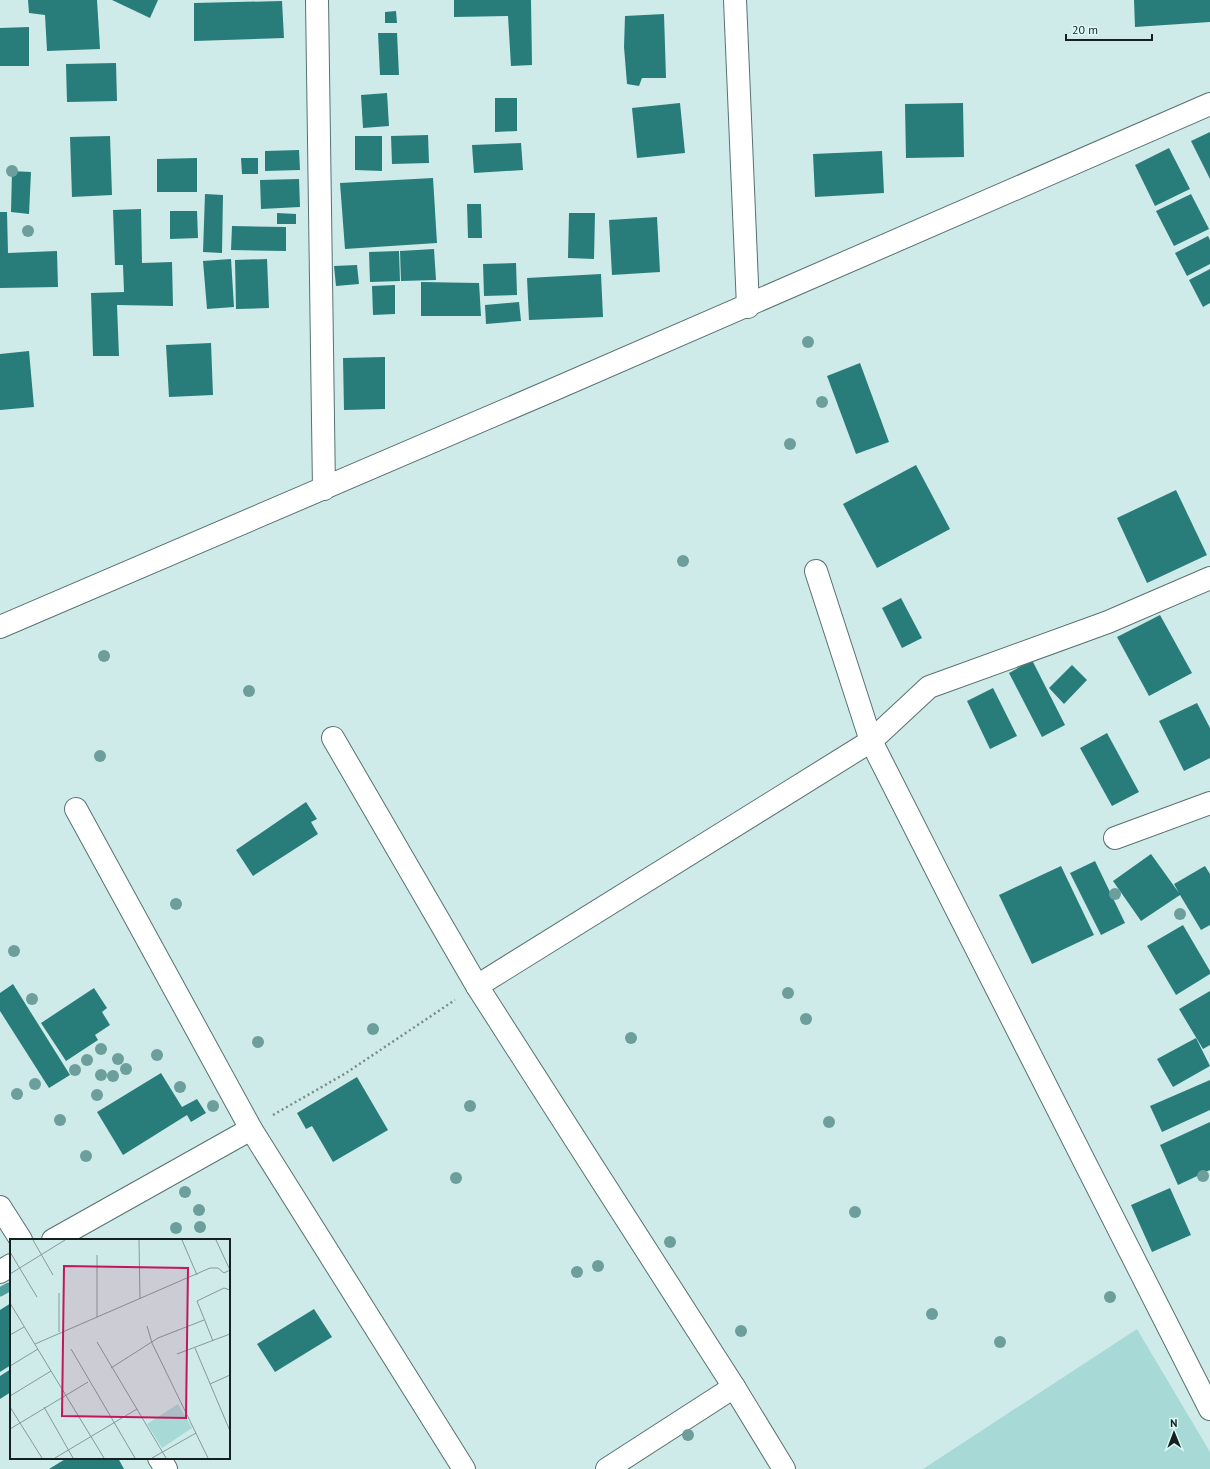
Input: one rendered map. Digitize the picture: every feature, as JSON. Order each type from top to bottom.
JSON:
[{"type":"street","points":[[317,0],[324,489]]},
{"type":"street","points":[[735,0],[748,307]]},
{"type":"street","points":[[0,627],[748,307],[1210,104]]},
{"type":"street","points":[[816,571],[871,741],[1210,1409]]},
{"type":"street","points":[[477,986],[871,741],[929,688],[1108,622],[1210,578]]},
{"type":"street","points":[[333,738],[477,986],[734,1387],[784,1469]]},
{"type":"street","points":[[1115,838],[1210,803]]},
{"type":"street","points":[[76,809],[251,1129],[464,1469]]},
{"type":"street","points":[[55,1239],[251,1129]]},
{"type":"street","points":[[0,1207],[20,1239]]},
{"type":"street","points":[[0,1272],[10,1266]]},
{"type":"street","points":[[607,1469],[734,1387]]},
{"type":"street","points":[[160,1459],[166,1469]]},
{"type":"path","points":[[251,1129],[346,1073],[477,986]]},
{"type":"shaded area","points":[[1137,1329],[1210,1452],[1210,1469],[923,1469]]},
{"type":"building","points":[[28,0],[97,0],[100,49],[47,51],[45,15],[29,13]]},
{"type":"building","points":[[112,0],[158,0],[150,18]]},
{"type":"building","points":[[454,0],[531,0],[532,65],[511,66],[508,16],[454,17]]},
{"type":"building","points":[[1134,0],[1210,0],[1210,22],[1135,27]]},
{"type":"building","points":[[282,1],[284,38],[194,41],[194,3]]},
{"type":"building","points":[[396,11],[397,23],[385,23],[385,12]]},
{"type":"building","points":[[664,14],[666,78],[642,78],[639,86],[627,84],[624,47],[625,16]]},
{"type":"building","points":[[29,27],[29,66],[0,66],[0,28]]},
{"type":"building","points":[[378,33],[397,33],[399,75],[380,75]]},
{"type":"building","points":[[116,63],[117,101],[67,102],[66,64]]},
{"type":"building","points":[[387,93],[389,126],[363,128],[361,95]]},
{"type":"building","points":[[495,98],[517,98],[517,131],[495,132]]},
{"type":"building","points":[[680,103],[685,153],[637,158],[632,108]]},
{"type":"building","points":[[963,103],[964,157],[906,158],[905,104]]},
{"type":"building","points":[[1210,132],[1210,179],[1191,141]]},
{"type":"building","points":[[428,135],[429,163],[392,164],[391,136]]},
{"type":"building","points":[[110,136],[112,195],[72,197],[70,137]]},
{"type":"building","points":[[355,136],[382,136],[382,171],[355,170]]},
{"type":"building","points":[[521,143],[523,170],[474,173],[472,145]]},
{"type":"building","points":[[1169,148],[1190,189],[1155,206],[1135,165]]},
{"type":"building","points":[[299,150],[300,170],[265,171],[265,151]]},
{"type":"building","points":[[882,151],[884,193],[815,197],[813,154]]},
{"type":"building","points":[[197,158],[197,192],[157,192],[157,159]]},
{"type":"building","points":[[241,158],[258,158],[258,174],[242,174]]},
{"type":"building","points":[[12,171],[31,172],[29,214],[11,212]]},
{"type":"building","points":[[433,178],[437,243],[345,249],[340,183]]},
{"type":"building","points":[[299,179],[300,207],[261,209],[260,180]]},
{"type":"building","points":[[205,194],[223,195],[222,253],[203,252]]},
{"type":"building","points":[[1191,194],[1209,229],[1174,246],[1156,211]]},
{"type":"building","points":[[467,204],[481,204],[482,238],[468,238]]},
{"type":"building","points":[[141,209],[142,263],[172,262],[173,306],[117,305],[119,356],[93,356],[91,293],[124,292],[123,265],[115,265],[113,210]]},
{"type":"building","points":[[170,211],[197,211],[198,238],[170,239]]},
{"type":"building","points":[[0,212],[7,212],[8,253],[57,251],[58,287],[0,288]]},
{"type":"building","points":[[277,213],[296,214],[296,224],[277,224]]},
{"type":"building","points":[[569,213],[595,213],[594,259],[568,258]]},
{"type":"building","points":[[657,217],[660,272],[612,275],[609,220]]},
{"type":"building","points":[[232,226],[286,227],[286,251],[231,250]]},
{"type":"building","points":[[1208,236],[1210,240],[1210,264],[1187,276],[1175,253]]},
{"type":"building","points":[[434,249],[436,280],[401,281],[400,251]]},
{"type":"building","points":[[399,251],[400,281],[370,282],[369,252]]},
{"type":"building","points":[[231,259],[234,307],[207,309],[203,261]]},
{"type":"building","points":[[267,259],[269,308],[236,309],[235,260]]},
{"type":"building","points":[[516,263],[517,295],[484,296],[483,264]]},
{"type":"building","points":[[357,265],[359,284],[336,286],[334,266]]},
{"type":"building","points":[[1210,269],[1210,303],[1203,307],[1189,280]]},
{"type":"building","points":[[601,274],[603,317],[529,320],[527,278]]},
{"type":"building","points":[[421,282],[479,283],[481,316],[421,316]]},
{"type":"building","points":[[395,285],[395,314],[373,315],[372,286]]},
{"type":"building","points":[[519,302],[521,321],[486,324],[485,305]]},
{"type":"building","points":[[211,343],[213,395],[169,397],[166,345]]},
{"type":"building","points":[[29,351],[34,407],[0,410],[0,354]]},
{"type":"building","points":[[385,357],[385,409],[344,410],[343,358]]},
{"type":"building","points":[[860,363],[889,442],[856,454],[827,376]]},
{"type":"building","points":[[916,465],[950,529],[877,568],[843,504]]},
{"type":"building","points":[[1176,490],[1207,555],[1147,583],[1117,518]]},
{"type":"building","points":[[901,598],[922,638],[902,648],[882,608]]},
{"type":"building","points":[[1160,615],[1192,673],[1149,696],[1117,637]]},
{"type":"building","points":[[1032,660],[1065,725],[1042,737],[1009,673]]},
{"type":"building","points":[[1072,665],[1087,680],[1064,704],[1049,688]]},
{"type":"building","points":[[993,688],[1017,736],[990,749],[967,701]]},
{"type":"building","points":[[1197,703],[1210,728],[1210,758],[1184,771],[1159,721]]},
{"type":"building","points":[[1107,733],[1139,792],[1112,806],[1080,748]]},
{"type":"building","points":[[306,802],[317,819],[311,822],[318,834],[253,876],[236,850]]},
{"type":"building","points":[[1151,854],[1179,893],[1174,884],[1205,866],[1210,874],[1210,925],[1201,930],[1180,895],[1141,921],[1113,881]]},
{"type":"building","points":[[1095,861],[1125,923],[1101,935],[1070,873]]},
{"type":"building","points":[[1061,866],[1094,935],[1032,964],[999,895]]},
{"type":"building","points":[[1183,925],[1210,971],[1210,974],[1176,995],[1147,946]]},
{"type":"building","points":[[13,984],[70,1075],[49,1088],[0,1011],[0,993]]},
{"type":"building","points":[[94,988],[107,1008],[102,1012],[110,1025],[95,1035],[98,1040],[66,1061],[41,1023]]},
{"type":"building","points":[[1210,991],[1210,1045],[1203,1049],[1179,1009]]},
{"type":"building","points":[[1196,1038],[1210,1066],[1173,1087],[1157,1059]]},
{"type":"building","points":[[161,1073],[182,1107],[197,1099],[206,1113],[191,1122],[187,1115],[123,1155],[97,1112]]},
{"type":"building","points":[[357,1077],[388,1130],[333,1162],[312,1126],[306,1129],[297,1113]]},
{"type":"building","points":[[1210,1080],[1210,1110],[1162,1132],[1150,1106]]},
{"type":"building","points":[[1210,1122],[1210,1170],[1178,1185],[1160,1145]]},
{"type":"building","points":[[1170,1188],[1191,1235],[1152,1252],[1131,1205]]},
{"type":"building","points":[[10,1304],[10,1366],[0,1372],[0,1310]]},
{"type":"building","points":[[314,1309],[332,1337],[275,1372],[257,1344]]},
{"type":"building","points":[[10,1370],[10,1393],[0,1399],[0,1376]]},
{"type":"building","points":[[65,1459],[119,1459],[124,1469],[49,1469]]},
{"type":"waterway","points":[[0,1292],[9,1287]]}]
